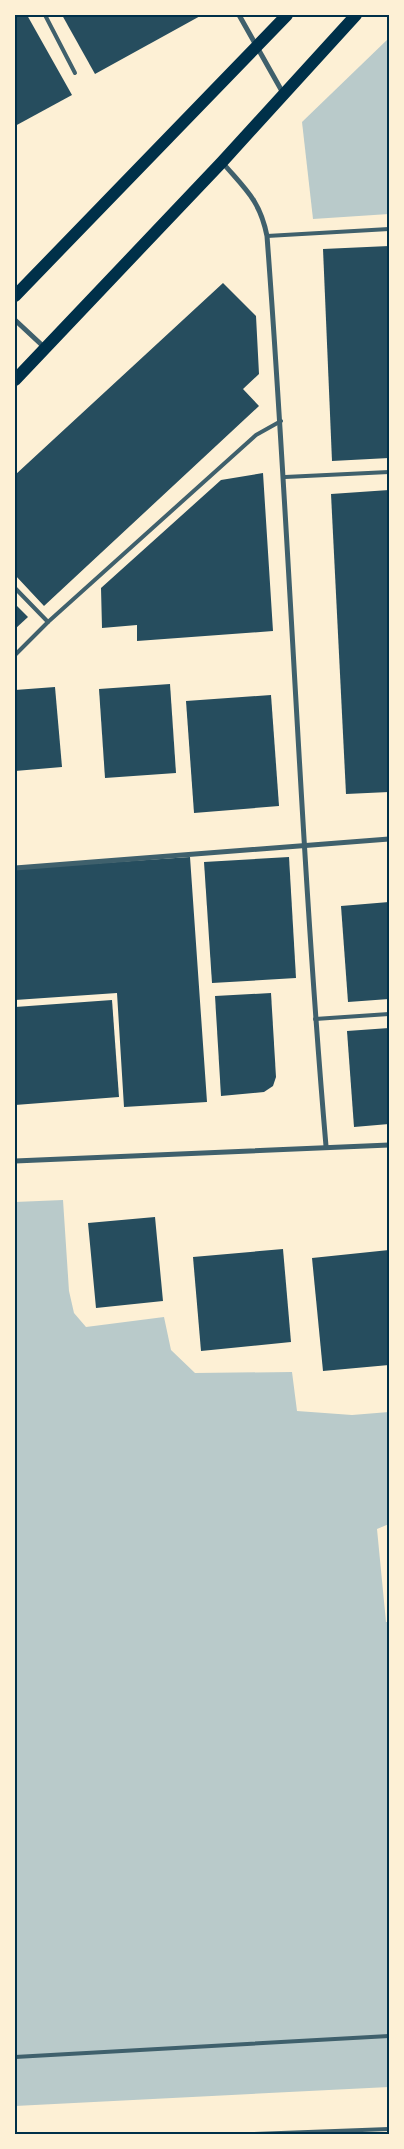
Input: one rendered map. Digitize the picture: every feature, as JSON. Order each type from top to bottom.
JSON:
[{"type":"main road","points":[[15,296],[287,15]]},
{"type":"main road","points":[[15,380],[222,162],[356,15]]},
{"type":"street","points":[[239,15],[283,93]]},
{"type":"street","points":[[222,162],[258,204],[263,214],[267,236],[285,477],[315,1019],[326,1146]]},
{"type":"street","points":[[15,320],[46,348]]},
{"type":"street","points":[[15,868],[389,839]]},
{"type":"street","points":[[15,1161],[389,1144]]},
{"type":"lane","points":[[45,15],[76,73]]},
{"type":"lane","points":[[267,236],[389,229]]},
{"type":"lane","points":[[15,655],[48,622],[256,434],[281,421]]},
{"type":"lane","points":[[285,477],[389,472]]},
{"type":"lane","points":[[15,588],[48,622]]},
{"type":"lane","points":[[315,1019],[389,1014]]},
{"type":"lane","points":[[15,2057],[389,2036]]},
{"type":"lane","points":[[252,2134],[389,2129]]},
{"type":"shaded area","points":[[389,38],[389,214],[313,219],[302,122]]},
{"type":"shaded area","points":[[63,1200],[69,1291],[74,1313],[86,1327],[164,1317],[171,1350],[195,1373],[292,1372],[297,1411],[352,1415],[389,1412],[389,1524],[377,1529],[386,1622],[389,1622],[389,2087],[15,2106],[15,1202]]},
{"type":"building","points":[[15,15],[27,15],[72,95],[15,126]]},
{"type":"building","points":[[62,15],[202,15],[95,74]]},
{"type":"building","points":[[389,246],[389,458],[332,461],[323,249]]},
{"type":"building","points":[[223,283],[256,316],[259,374],[243,389],[259,406],[44,606],[15,575],[15,475]]},
{"type":"building","points":[[263,473],[273,631],[137,641],[137,625],[102,628],[101,588],[221,480]]},
{"type":"building","points":[[389,490],[389,792],[346,794],[331,494]]},
{"type":"building","points":[[15,604],[28,617],[15,629]]},
{"type":"building","points":[[170,684],[176,773],[105,778],[99,689]]},
{"type":"building","points":[[55,687],[62,767],[15,771],[15,690]]},
{"type":"building","points":[[271,695],[279,806],[194,813],[186,701]]},
{"type":"building","points":[[190,857],[207,1102],[124,1107],[117,993],[15,1000],[15,869]]},
{"type":"building","points":[[289,857],[296,978],[212,983],[204,862]]},
{"type":"building","points":[[389,902],[389,999],[348,1002],[341,906]]},
{"type":"building","points":[[271,993],[276,1077],[273,1086],[264,1092],[221,1096],[215,996]]},
{"type":"building","points":[[112,1000],[119,1097],[15,1105],[15,1007]]},
{"type":"building","points":[[389,1028],[389,1124],[354,1127],[347,1031]]},
{"type":"building","points":[[155,1217],[163,1301],[96,1308],[88,1223]]},
{"type":"building","points":[[283,1249],[291,1342],[201,1351],[193,1257]]},
{"type":"building","points":[[389,1250],[389,1365],[323,1371],[312,1258]]}]
